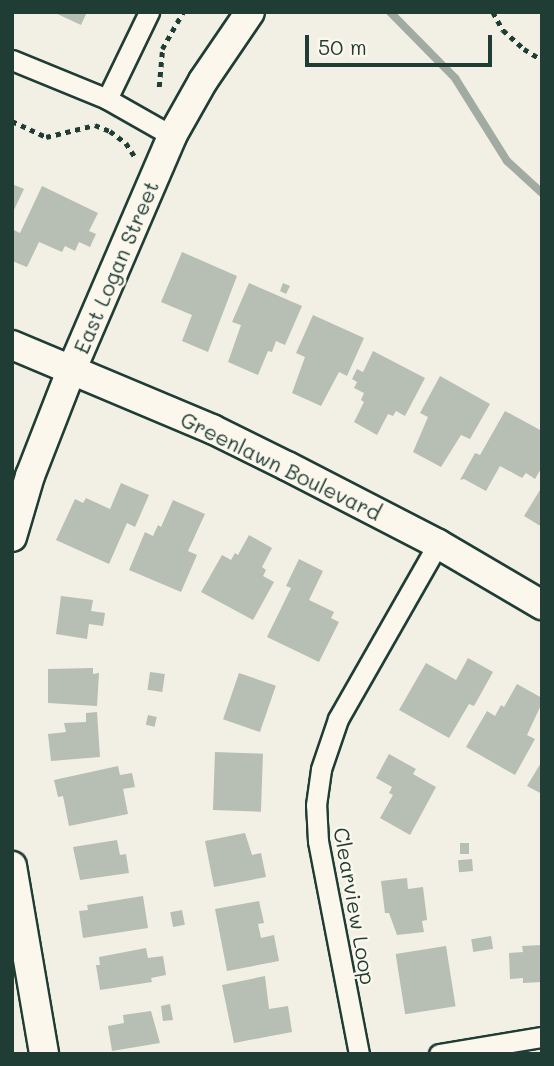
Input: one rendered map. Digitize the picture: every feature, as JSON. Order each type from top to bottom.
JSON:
[{"type":"street","points":[[107,99],[149,12]]},
{"type":"street","name":"East Logan Street","points":[[12,537],[30,476],[71,372],[172,136],[216,61],[250,12]]},
{"type":"street","points":[[12,60],[107,99],[172,136]]},
{"type":"street","name":"Greenlawn Boulevard","points":[[12,345],[212,429],[438,544],[542,605]]},
{"type":"street","name":"Clearview Loop","points":[[359,1054],[318,841],[316,805],[321,769],[338,719],[438,544]]},
{"type":"street","points":[[12,866],[44,1054]]},
{"type":"street","points":[[439,1054],[542,1037]]},
{"type":"path","points":[[159,87],[162,49],[183,12]]},
{"type":"path","points":[[493,12],[503,30],[524,49],[542,60]]},
{"type":"path","points":[[12,121],[46,137],[94,125],[110,131],[126,143],[137,161]]},
{"type":"building","points":[[53,12],[87,12],[81,25]]},
{"type":"building","points":[[12,184],[24,189],[12,214]]},
{"type":"building","points":[[42,186],[98,213],[89,231],[96,234],[90,247],[79,242],[75,251],[65,246],[62,252],[39,242],[27,267],[12,261],[12,235],[14,230],[20,233]]},
{"type":"building","points":[[182,252],[237,276],[208,352],[182,341],[192,315],[161,302]]},
{"type":"building","points":[[249,283],[302,306],[285,345],[276,341],[272,352],[268,351],[258,375],[228,362],[241,325],[232,322]]},
{"type":"building","points":[[283,283],[290,286],[286,294],[280,291]]},
{"type":"building","points":[[313,315],[364,338],[347,376],[339,372],[321,406],[292,393],[305,357],[296,353]]},
{"type":"building","points":[[373,351],[425,378],[405,416],[396,411],[393,416],[388,414],[377,435],[354,422],[364,402],[361,400],[364,393],[354,388],[357,382],[352,379],[357,369],[363,372]]},
{"type":"building","points":[[440,376],[490,404],[470,439],[461,435],[441,467],[413,452],[428,417],[420,413]]},
{"type":"building","points":[[505,411],[542,431],[542,467],[535,479],[526,473],[522,478],[500,466],[486,491],[464,479],[460,480],[475,453],[480,455]]},
{"type":"building","points":[[121,483],[149,495],[135,527],[127,523],[109,564],[56,540],[75,499],[83,503],[86,498],[110,509]]},
{"type":"building","points":[[540,490],[542,492],[542,527],[524,516]]},
{"type":"building","points":[[173,500],[205,514],[188,551],[197,555],[181,592],[129,570],[145,532],[153,536],[158,525],[161,527]]},
{"type":"building","points":[[249,535],[272,548],[262,567],[266,570],[263,576],[274,582],[253,620],[201,592],[222,555],[231,560],[235,553],[238,555]]},
{"type":"building","points":[[299,559],[323,571],[309,600],[334,612],[331,618],[339,622],[319,662],[267,637],[291,588],[286,586]]},
{"type":"building","points":[[61,596],[93,600],[91,611],[105,613],[103,626],[89,624],[87,639],[56,634]]},
{"type":"building","points":[[468,658],[493,672],[474,706],[469,704],[449,738],[399,710],[426,663],[456,680]]},
{"type":"building","points":[[93,668],[93,674],[99,673],[97,706],[48,703],[48,669]]},
{"type":"building","points":[[150,672],[165,674],[162,692],[147,690]]},
{"type":"building","points":[[239,673],[276,686],[260,732],[223,719]]},
{"type":"building","points":[[517,684],[542,698],[542,703],[527,735],[535,739],[515,775],[466,747],[487,711],[495,716],[501,705],[504,707]]},
{"type":"building","points":[[97,712],[100,757],[51,761],[48,734],[66,732],[64,723],[86,722],[86,713]]},
{"type":"building","points":[[148,715],[157,717],[155,727],[146,725]]},
{"type":"building","points":[[215,752],[263,754],[261,812],[213,810]]},
{"type":"building","points":[[389,754],[416,769],[413,774],[436,787],[410,835],[380,818],[393,795],[389,793],[392,787],[376,778]]},
{"type":"building","points":[[542,761],[542,794],[527,786]]},
{"type":"building","points":[[118,766],[120,775],[132,773],[135,787],[123,789],[128,814],[69,826],[63,796],[58,797],[54,780]]},
{"type":"building","points":[[245,833],[252,855],[261,853],[266,877],[214,887],[205,841]]},
{"type":"building","points":[[117,840],[120,855],[126,854],[129,873],[80,880],[73,847]]},
{"type":"building","points":[[460,843],[469,843],[469,854],[460,854]]},
{"type":"building","points":[[472,859],[473,871],[459,872],[458,860]]},
{"type":"building","points":[[407,878],[408,889],[423,887],[427,920],[422,921],[424,932],[397,935],[389,913],[385,913],[381,881]]},
{"type":"building","points":[[143,896],[148,928],[83,938],[79,911],[88,910],[87,905]]},
{"type":"building","points":[[259,901],[264,923],[258,924],[261,938],[274,935],[279,961],[227,971],[215,909]]},
{"type":"building","points":[[182,910],[185,925],[173,927],[170,912]]},
{"type":"building","points":[[491,936],[493,949],[473,952],[471,939]]},
{"type":"building","points":[[542,945],[542,982],[523,983],[523,978],[510,979],[509,953],[523,952],[522,946]]},
{"type":"building","points":[[446,946],[456,1006],[405,1014],[396,954]]},
{"type":"building","points":[[146,948],[148,958],[163,956],[166,975],[151,978],[152,982],[100,990],[96,965],[100,965],[99,957]]},
{"type":"building","points":[[265,976],[269,1009],[288,1006],[292,1032],[234,1043],[222,985]]},
{"type":"building","points":[[170,1004],[173,1020],[163,1021],[161,1006]]},
{"type":"building","points":[[151,1011],[160,1043],[112,1051],[108,1026],[124,1023],[123,1015]]},
{"type":"waterway","points":[[390,12],[455,78],[507,161],[542,193]]}]
